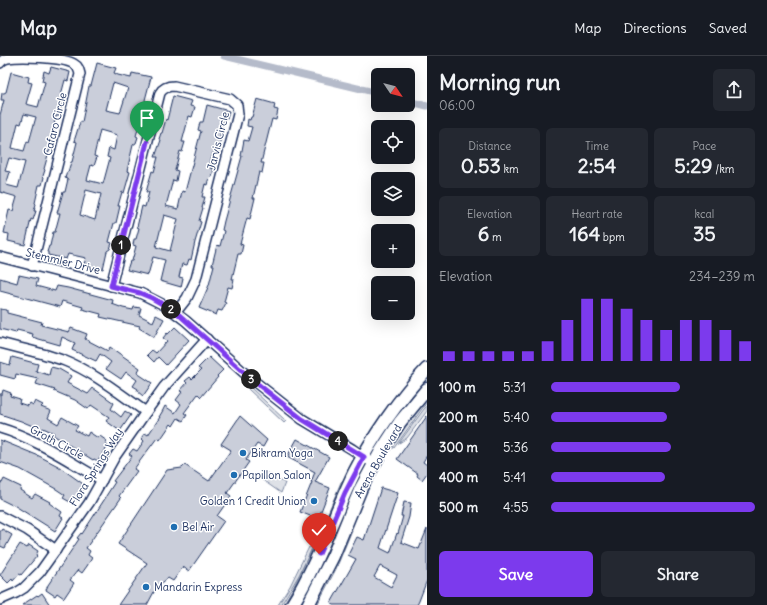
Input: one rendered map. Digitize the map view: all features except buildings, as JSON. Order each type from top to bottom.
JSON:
[{"type":"main road","name":"Arena Boulevard","points":[[292,605],[319,554],[355,472],[399,404],[427,369]]},
{"type":"main road","name":"Arena Boulevard","points":[[308,605],[333,556],[361,488],[374,464],[400,422],[427,389]]},
{"type":"street","name":"Cafaro Circle","points":[[0,63],[10,57],[50,58],[72,63],[78,68],[80,74],[32,266]]},
{"type":"street","name":"Jarvis Circle","points":[[111,286],[162,90],[169,86],[174,86],[230,99],[237,105],[238,114],[196,279],[187,298],[176,312]]},
{"type":"street","name":"Stemmler Drive","points":[[0,258],[140,293],[152,298],[176,312],[250,378],[302,419],[374,464]]},
{"type":"street","name":"Flora Springs Way","points":[[0,600],[16,593],[33,581],[89,503],[114,458],[146,412],[164,387],[207,339]]},
{"type":"street","points":[[0,343],[52,357],[79,367],[146,412]]},
{"type":"street","name":"Groth Circle","points":[[0,428],[47,448],[102,480]]},
{"type":"street","points":[[0,516],[26,530],[56,550]]},
{"type":"shaded area","points":[[250,387],[286,421],[284,423],[248,389]]},
{"type":"shaded area","points":[[427,398],[427,402],[394,448],[391,448],[412,417]]},
{"type":"shaded area","points":[[427,405],[427,411],[407,438],[399,443]]},
{"type":"shaded area","points":[[265,472],[285,483],[281,493],[261,479]]},
{"type":"shaded area","points":[[346,477],[322,532],[320,532],[341,482]]},
{"type":"shaded area","points":[[352,530],[336,569],[317,605],[315,605],[345,541]]},
{"type":"shaded area","points":[[316,541],[318,543],[286,605],[283,605],[294,586]]},
{"type":"shaded area","points":[[309,547],[312,548],[299,575],[281,605],[278,605],[290,586]]},
{"type":"waterway","points":[[224,56],[371,91]]},
{"type":"waterway","points":[[415,103],[427,106]]},
{"type":"place","name":"Bikram Yoga","points":[[243,453]]},
{"type":"place","name":"Papillon Salon","points":[[234,475]]},
{"type":"place","name":"Golden 1 Credit Union","points":[[314,501]]},
{"type":"place","name":"Bel Air","points":[[174,527]]},
{"type":"place","name":"Mandarin Express","points":[[146,587]]},
{"type":"route","points":[[147,142],[111,286],[140,293],[176,312],[250,378],[302,419],[364,457],[345,493],[319,554]]}]
